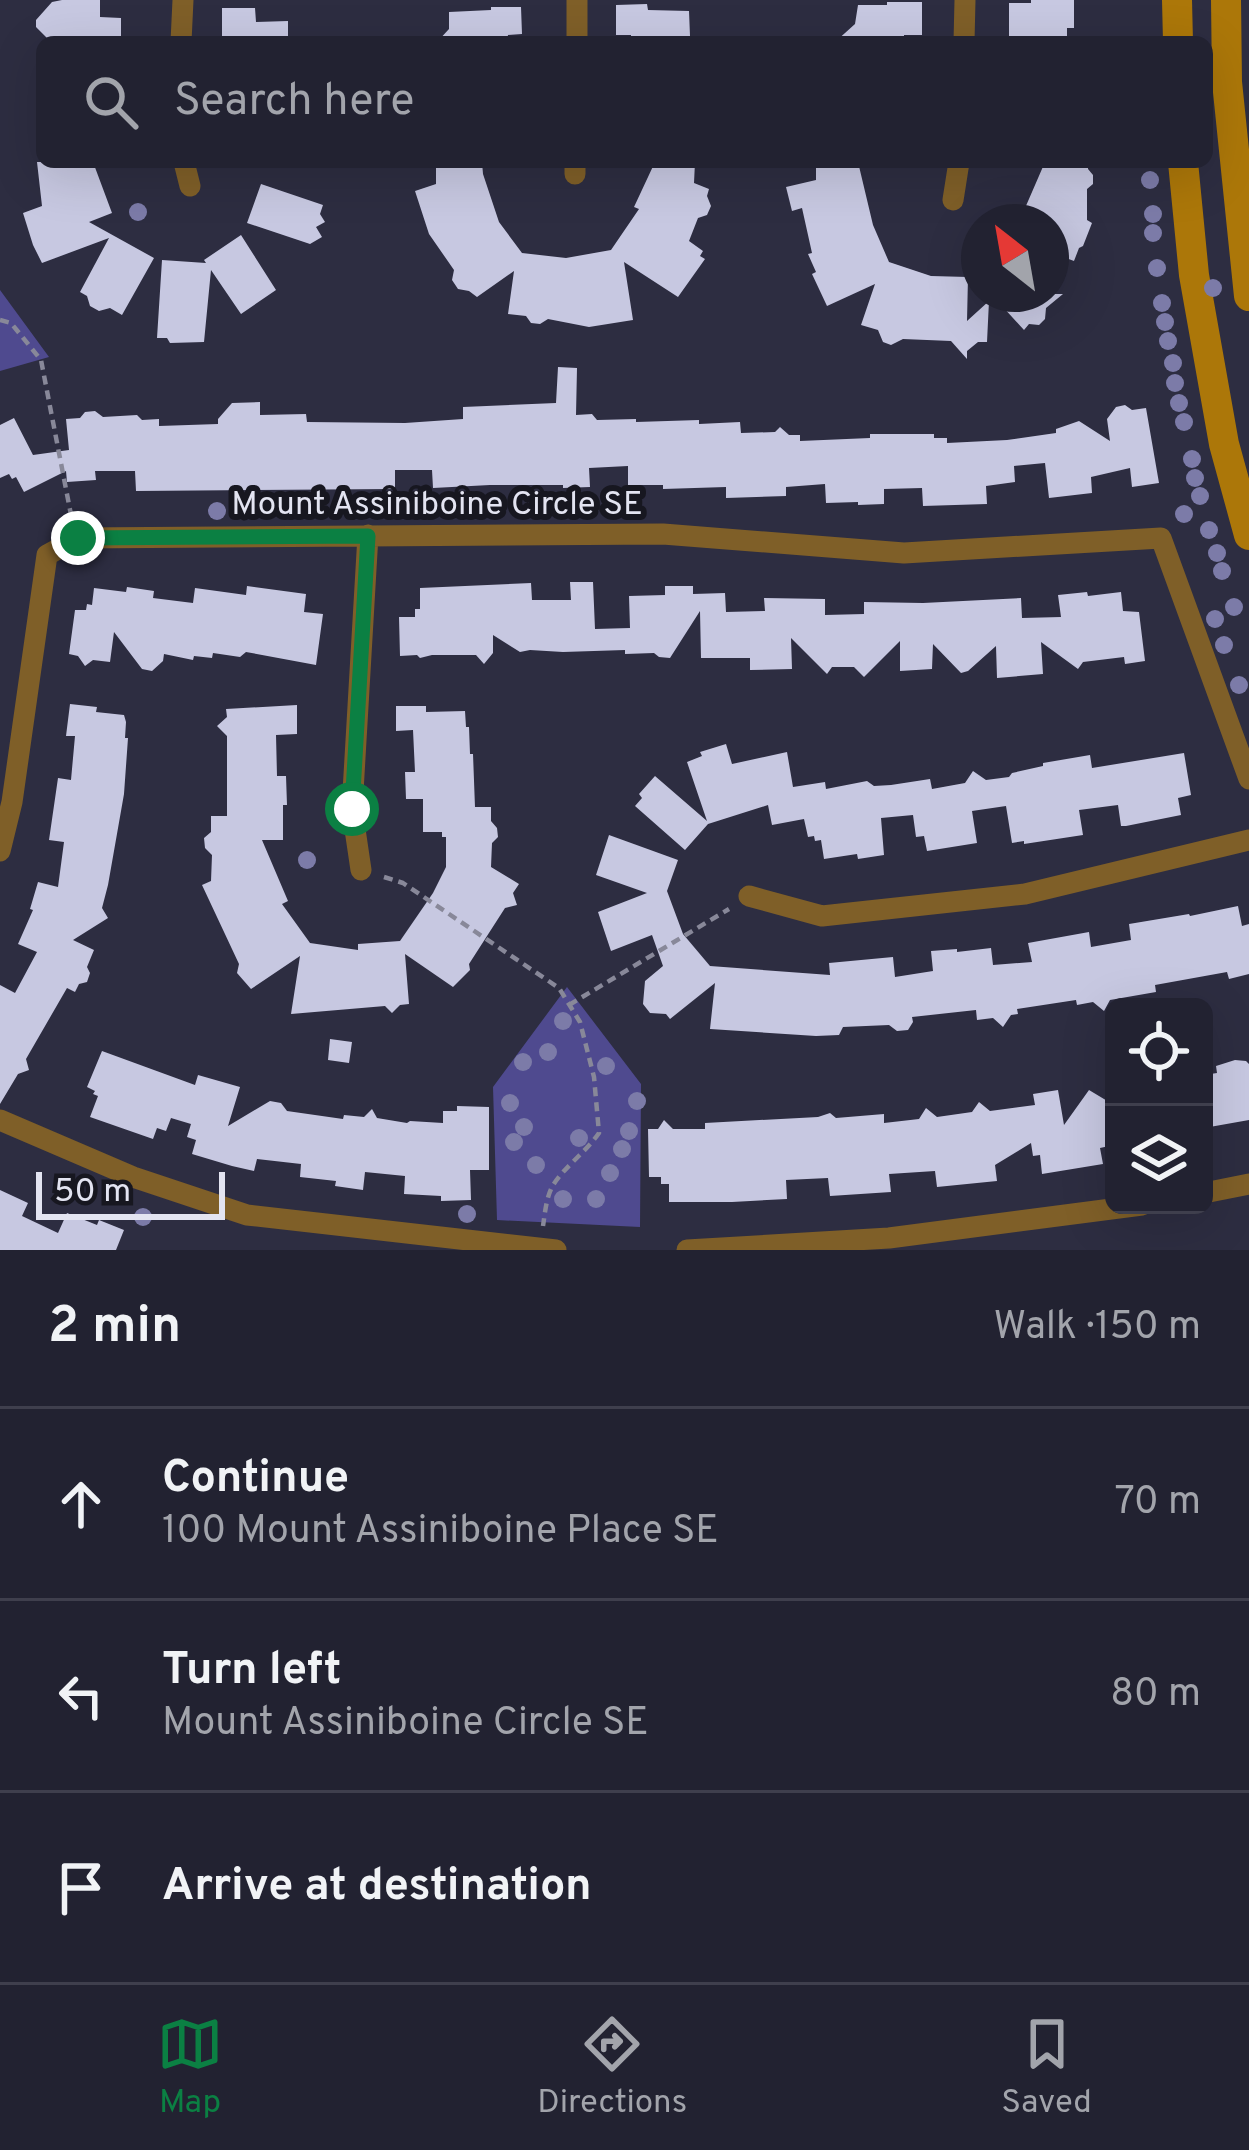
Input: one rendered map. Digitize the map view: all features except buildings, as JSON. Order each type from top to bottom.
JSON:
[{"type":"main road","points":[[1177,0],[1178,36]]},
{"type":"main road","points":[[1226,0],[1226,82],[1249,296]]},
{"type":"main road","points":[[1184,168],[1194,275],[1216,402],[1249,535]]},
{"type":"street","points":[[181,36],[182,0]]},
{"type":"street","points":[[577,0],[577,36]]},
{"type":"street","points":[[964,36],[965,0]]},
{"type":"street","points":[[186,168],[190,186]]},
{"type":"street","points":[[953,200],[958,168]]},
{"type":"street","name":"Mount Assiniboine Circle SE","points":[[78,538],[663,534],[904,554],[1161,538],[1249,779]]},
{"type":"street","points":[[361,870],[352,809],[368,536]]},
{"type":"street","points":[[0,851],[12,802],[47,555],[78,538]]},
{"type":"street","points":[[749,896],[822,916],[1025,894],[1249,840]]},
{"type":"street","points":[[0,1120],[133,1178],[247,1215],[549,1249]]},
{"type":"street","points":[[1213,1191],[1249,1184]]},
{"type":"street","points":[[687,1250],[889,1238],[1105,1210]]},
{"type":"path","points":[[0,320],[11,323],[41,360],[68,511],[78,538]]},
{"type":"path","points":[[361,870],[404,883],[559,988],[580,1022],[594,1077],[599,1133],[554,1181],[547,1199],[549,1249]]},
{"type":"path","points":[[569,1005],[749,896]]},
{"type":"shaded area","points":[[0,290],[49,357],[0,371]]},
{"type":"shaded area","points":[[567,987],[641,1084],[640,1227],[497,1220],[493,1087]]},
{"type":"route","points":[[78,538],[368,536],[352,809]]}]
